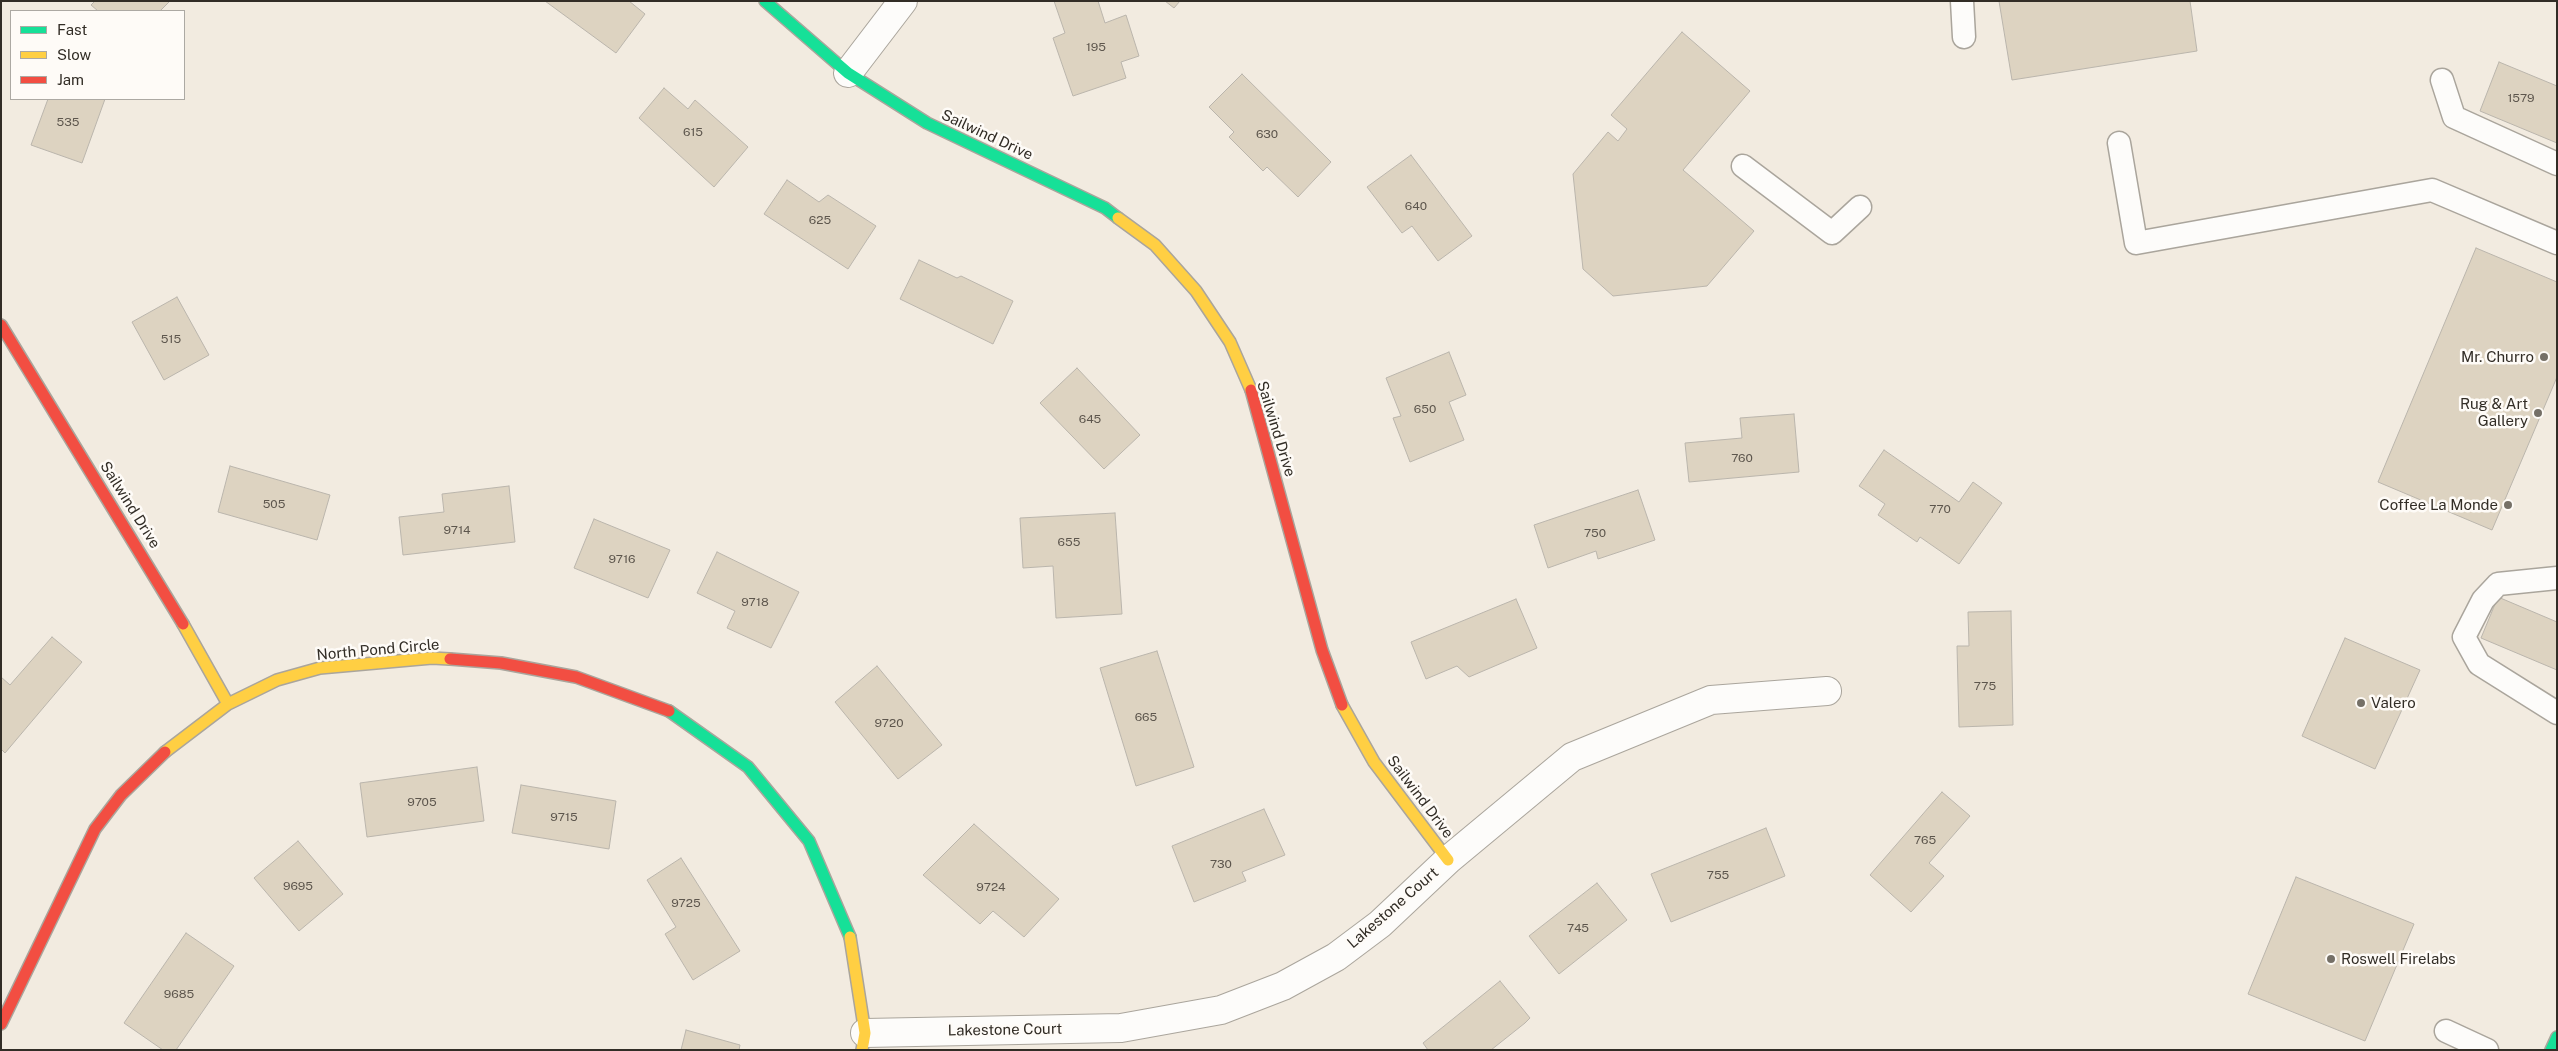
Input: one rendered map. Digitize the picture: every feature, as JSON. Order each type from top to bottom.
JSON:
[{"type":"street","name":"Sailwind Drive","points":[[766,1],[848,73],[927,123],[1105,208],[1154,245],[1196,291],[1230,342],[1254,398],[1322,650],[1340,702],[1374,762],[1448,860]]},
{"type":"street","points":[[848,73],[903,1]]},
{"type":"street","name":"Sailwind Drive","points":[[1,325],[168,594],[228,704]]},
{"type":"street","name":"North Pond Circle","points":[[1,1024],[95,829],[121,795],[172,745],[228,704],[277,680],[320,668],[432,658],[502,663],[576,677],[666,709],[748,767],[809,841],[850,934],[864,1041]]},
{"type":"street","name":"Lakestone Court","points":[[864,1041],[1121,1028],[1221,1010],[1283,986],[1336,957],[1380,924],[1448,860],[1572,758],[1712,700],[1827,691]]},
{"type":"street","points":[[2551,1050],[2557,1037]]},
{"type":"lane","points":[[1962,1],[1964,37]]},
{"type":"lane","points":[[2442,80],[2454,117],[2557,164]]},
{"type":"lane","points":[[2119,142],[2136,243],[2432,190],[2557,242]]},
{"type":"lane","points":[[1743,166],[1832,233],[1860,207]]},
{"type":"lane","points":[[2557,578],[2498,584],[2483,600],[2464,637],[2479,664],[2557,713]]},
{"type":"lane","points":[[2446,1031],[2487,1050]]},
{"type":"building","points":[[95,1],[170,1],[161,10],[97,10],[91,5]]},
{"type":"building","points":[[545,1],[629,1],[645,14],[616,53]]},
{"type":"building","points":[[1054,1],[1098,1],[1105,23],[1126,15],[1139,56],[1121,62],[1126,78],[1073,96],[1053,38],[1065,33]]},
{"type":"building","points":[[1165,1],[1180,1],[1174,8]]},
{"type":"building","points":[[1999,1],[2190,1],[2197,51],[2012,80]]},
{"type":"building","points":[[1682,32],[1750,91],[1683,170],[1754,231],[1707,286],[1613,296],[1583,269],[1573,174],[1608,132],[1618,141],[1627,129],[1611,115]]},
{"type":"building","points":[[2499,62],[2557,86],[2557,143],[2480,111]]},
{"type":"building","points":[[1242,74],[1331,162],[1298,197],[1267,167],[1263,171],[1229,137],[1234,132],[1209,107]]},
{"type":"building","points":[[664,88],[688,109],[695,100],[748,147],[714,187],[639,118]]},
{"type":"building","points":[[48,100],[105,100],[82,163],[31,145]]},
{"type":"building","points":[[1411,155],[1472,236],[1438,261],[1412,226],[1402,233],[1367,187]]},
{"type":"building","points":[[787,180],[819,202],[828,195],[876,226],[848,269],[764,214]]},
{"type":"building","points":[[2476,248],[2557,282],[2557,377],[2492,530],[2378,482]]},
{"type":"building","points":[[919,260],[957,278],[961,276],[1013,301],[993,344],[900,299]]},
{"type":"building","points":[[177,297],[209,355],[164,380],[132,322]]},
{"type":"building","points":[[1449,352],[1466,395],[1449,402],[1464,440],[1410,462],[1393,418],[1401,416],[1386,378]]},
{"type":"building","points":[[1077,368],[1140,435],[1104,469],[1040,403]]},
{"type":"building","points":[[1794,414],[1799,472],[1689,482],[1685,443],[1742,438],[1740,418]]},
{"type":"building","points":[[1884,450],[1959,502],[1973,482],[2002,503],[1959,564],[1920,537],[1917,542],[1878,515],[1885,504],[1859,486]]},
{"type":"building","points":[[230,466],[330,495],[317,540],[218,512]]},
{"type":"building","points":[[509,486],[515,542],[403,555],[399,517],[444,512],[442,494]]},
{"type":"building","points":[[1638,490],[1655,540],[1598,559],[1596,551],[1548,568],[1534,525]]},
{"type":"building","points":[[1115,513],[1122,614],[1056,618],[1053,566],[1023,568],[1020,518]]},
{"type":"building","points":[[594,519],[670,550],[648,598],[574,568]]},
{"type":"building","points":[[717,552],[799,592],[771,648],[727,628],[735,611],[697,593]]},
{"type":"building","points":[[2498,597],[2557,622],[2557,670],[2481,638]]},
{"type":"building","points":[[1516,599],[1537,648],[1469,677],[1457,666],[1426,679],[1411,642]]},
{"type":"building","points":[[2011,611],[2013,725],[1959,727],[1957,646],[1969,646],[1968,612]]},
{"type":"building","points":[[52,637],[82,662],[5,753],[1,749],[1,677],[10,685]]},
{"type":"building","name":"Valero","points":[[2345,638],[2420,670],[2375,769],[2302,736]]},
{"type":"building","points":[[1157,651],[1194,767],[1136,786],[1100,668]]},
{"type":"building","points":[[877,666],[942,745],[898,779],[835,702]]},
{"type":"building","points":[[477,767],[484,821],[367,837],[360,783]]},
{"type":"building","points":[[521,785],[616,801],[609,849],[512,833]]},
{"type":"building","points":[[1942,792],[1970,816],[1929,863],[1944,876],[1911,912],[1870,875]]},
{"type":"building","points":[[1264,809],[1285,855],[1242,872],[1246,881],[1194,902],[1172,846]]},
{"type":"building","points":[[974,824],[1059,899],[1024,937],[993,911],[980,924],[923,875]]},
{"type":"building","points":[[1766,828],[1785,876],[1671,922],[1651,874]]},
{"type":"building","points":[[298,841],[343,894],[299,931],[254,878]]},
{"type":"building","points":[[681,858],[740,951],[693,980],[665,934],[676,927],[647,880]]},
{"type":"building","name":"Roswell Firelabs","points":[[2296,877],[2414,924],[2365,1041],[2248,994]]},
{"type":"building","points":[[1597,883],[1627,920],[1559,974],[1529,936]]},
{"type":"building","points":[[186,933],[234,966],[176,1050],[163,1050],[124,1023]]},
{"type":"building","points":[[1500,981],[1530,1018],[1525,1023],[1491,1050],[1428,1050],[1423,1043]]},
{"type":"building","points":[[686,1030],[740,1045],[739,1050],[681,1050]]},
{"type":"traffic: fast","points":[[765,1],[848,73],[927,123],[1105,208],[1118,218]]},
{"type":"traffic: fast","points":[[669,711],[748,767],[809,841],[850,937]]},
{"type":"traffic: fast","points":[[2551,1050],[2557,1037]]},
{"type":"traffic: slow","points":[[1118,218],[1155,245],[1196,291],[1230,342],[1251,390]]},
{"type":"traffic: slow","points":[[183,624],[228,704]]},
{"type":"traffic: slow","points":[[165,752],[228,704],[277,680],[320,668],[432,658],[450,659]]},
{"type":"traffic: slow","points":[[1342,705],[1374,762],[1448,860]]},
{"type":"traffic: slow","points":[[850,937],[865,1033],[862,1050]]},
{"type":"traffic: jam","points":[[1,325],[183,624]]},
{"type":"traffic: jam","points":[[1251,390],[1322,650],[1342,705]]},
{"type":"traffic: jam","points":[[450,659],[501,663],[576,677],[669,711]]},
{"type":"traffic: jam","points":[[1,1024],[95,829],[121,795],[165,752]]},
{"type":"place","name":"Mr. Churro","points":[[2544,357]]},
{"type":"place","name":"Rug & Art Gallery","points":[[2538,413]]},
{"type":"place","name":"Coffee La Monde","points":[[2508,505]]},
{"type":"place","name":"Valero","points":[[2361,703]]},
{"type":"place","name":"Roswell Firelabs","points":[[2331,959]]}]
